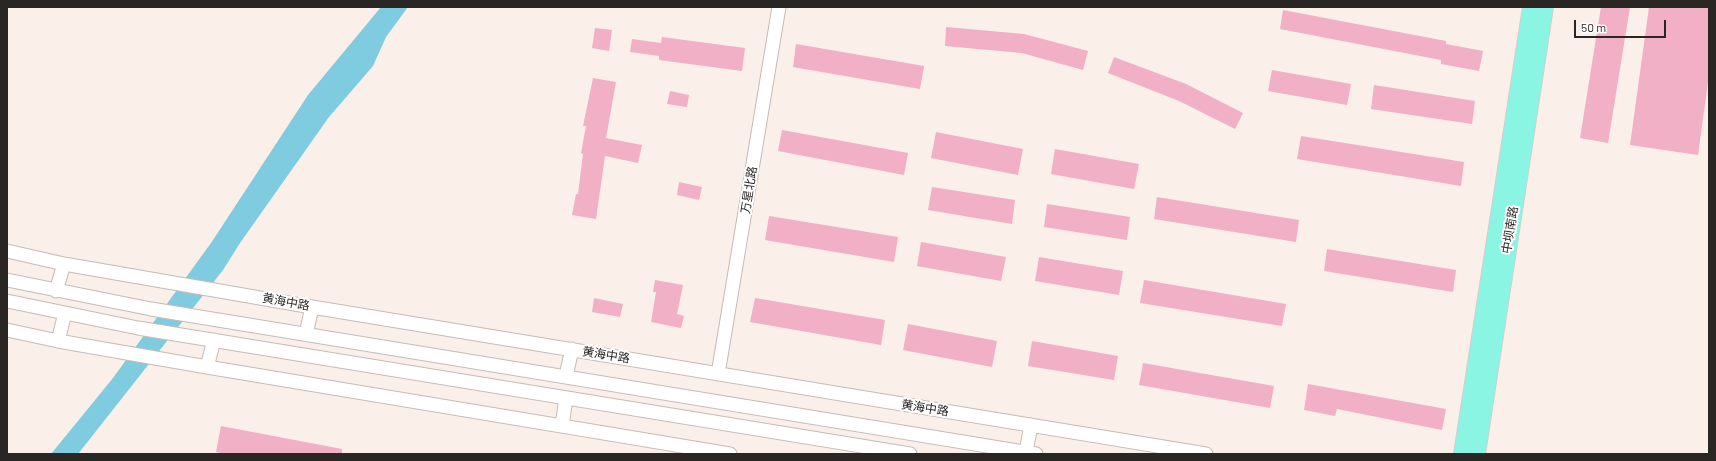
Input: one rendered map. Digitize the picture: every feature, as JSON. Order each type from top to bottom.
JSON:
[{"type":"main road","name":"中坝南路","points":[[1462,454],[1531,7]]},
{"type":"main road","name":"中坝南路","points":[[1477,454],[1545,7]]},
{"type":"street","name":"万星北路","points":[[718,374],[779,7]]},
{"type":"street","name":"黄海中路","points":[[7,251],[64,264],[227,292],[1206,454]]},
{"type":"street","points":[[56,290],[64,264]]},
{"type":"street","points":[[7,280],[210,318],[1031,453],[1031,425]]},
{"type":"street","points":[[7,301],[138,328],[910,454]]},
{"type":"street","points":[[306,334],[312,306]]},
{"type":"street","points":[[58,341],[64,313]]},
{"type":"street","points":[[7,330],[58,341],[207,367],[710,452],[730,454]]},
{"type":"street","points":[[207,367],[214,340]]},
{"type":"street","points":[[566,376],[572,349]]},
{"type":"street","points":[[562,426],[566,398]]},
{"type":"water","points":[[381,7],[408,7],[386,37],[373,66],[329,117],[240,243],[223,270],[78,454],[51,454],[113,378],[211,243],[308,95]]},
{"type":"building","points":[[1601,7],[1630,7],[1608,143],[1580,138]]},
{"type":"building","points":[[1649,7],[1709,7],[1709,75],[1698,155],[1630,145]]},
{"type":"building","points":[[1283,10],[1446,41],[1446,44],[1483,51],[1479,71],[1441,64],[1441,60],[1280,29]]},
{"type":"building","points":[[946,27],[1024,34],[1088,51],[1083,70],[1022,53],[945,46]]},
{"type":"building","points":[[595,28],[612,30],[609,51],[592,48]]},
{"type":"building","points":[[662,37],[745,48],[742,71],[659,60],[659,56],[630,52],[632,39],[661,43]]},
{"type":"building","points":[[796,44],[924,66],[920,89],[793,67]]},
{"type":"building","points":[[1114,57],[1186,84],[1243,113],[1235,129],[1179,101],[1108,73]]},
{"type":"building","points":[[1272,70],[1351,84],[1347,105],[1268,91]]},
{"type":"building","points":[[593,78],[616,82],[606,138],[642,145],[638,163],[605,156],[596,219],[572,215],[576,194],[578,194],[583,154],[581,153],[586,126],[583,126]]},
{"type":"building","points":[[1374,85],[1475,101],[1472,124],[1371,109]]},
{"type":"building","points":[[670,91],[689,95],[687,107],[667,104]]},
{"type":"building","points":[[782,130],[908,153],[904,175],[778,151]]},
{"type":"building","points":[[936,132],[1023,149],[1018,175],[931,158]]},
{"type":"building","points":[[1301,136],[1464,162],[1461,186],[1297,159]]},
{"type":"building","points":[[1055,149],[1139,164],[1134,189],[1051,174]]},
{"type":"building","points":[[679,182],[702,187],[699,200],[677,195]]},
{"type":"building","points":[[932,187],[1015,200],[1012,224],[928,210]]},
{"type":"building","points":[[1157,197],[1299,220],[1296,242],[1154,219]]},
{"type":"building","points":[[1047,204],[1130,217],[1127,240],[1044,227]]},
{"type":"building","points":[[769,216],[898,237],[894,262],[765,240]]},
{"type":"building","points":[[921,242],[1006,257],[1001,281],[917,266]]},
{"type":"building","points":[[1327,249],[1456,270],[1453,292],[1324,271]]},
{"type":"building","points":[[1039,257],[1123,271],[1119,295],[1035,281]]},
{"type":"building","points":[[655,280],[683,285],[677,314],[684,316],[681,328],[651,322],[656,292],[653,292]]},
{"type":"building","points":[[1144,280],[1286,304],[1282,326],[1140,303]]},
{"type":"building","points":[[594,298],[623,304],[620,317],[592,312]]},
{"type":"building","points":[[755,298],[885,320],[881,345],[750,322]]},
{"type":"building","points":[[908,324],[997,341],[992,367],[903,350]]},
{"type":"building","points":[[1032,341],[1118,356],[1114,380],[1028,366]]},
{"type":"building","points":[[1143,363],[1274,386],[1270,408],[1139,385]]},
{"type":"building","points":[[1308,384],[1446,409],[1442,430],[1337,409],[1335,416],[1304,410]]},
{"type":"building","points":[[221,426],[342,449],[342,454],[225,454],[216,452]]}]
